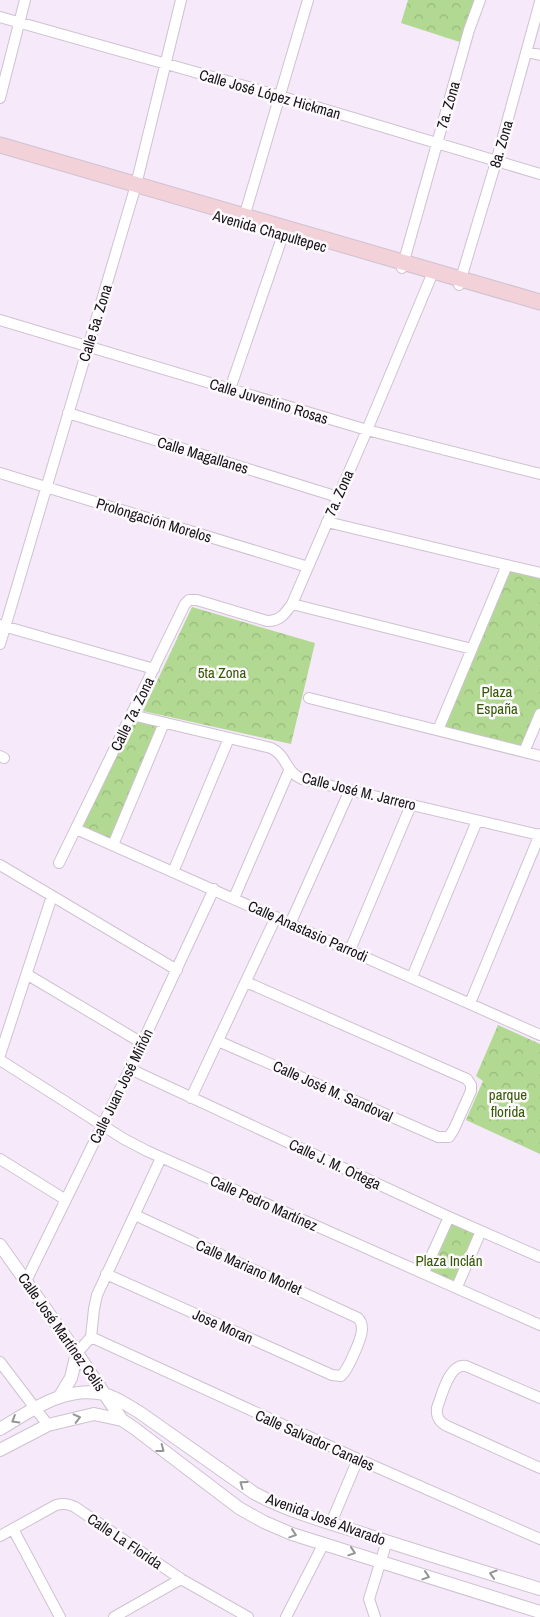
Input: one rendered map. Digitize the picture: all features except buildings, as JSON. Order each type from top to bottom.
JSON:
[{"type":"main road","points":[[0,145],[135,188]]},
{"type":"main road","name":"Avenida Chapultepec","points":[[0,153],[135,188],[403,266],[431,277],[460,282],[540,309]]},
{"type":"main road","points":[[403,266],[540,302]]},
{"type":"street","points":[[0,98],[25,0]]},
{"type":"street","name":"Calle 5a. Zona","points":[[0,644],[2,626],[46,488],[135,188],[181,0]]},
{"type":"street","points":[[243,220],[308,0]]},
{"type":"street","name":"7a. Zona","points":[[403,266],[469,30],[480,0]]},
{"type":"street","name":"8a. Zona","points":[[460,282],[528,52],[540,2]]},
{"type":"street","name":"Calle José López Hickman","points":[[0,17],[280,96],[540,174]]},
{"type":"street","points":[[528,52],[540,55]]},
{"type":"street","points":[[230,389],[284,232]]},
{"type":"street","name":"7a. Zona","points":[[189,600],[197,600],[267,621],[273,621],[282,617],[292,604],[431,277]]},
{"type":"street","name":"Calle Juventino Rosas","points":[[0,320],[367,430],[540,474]]},
{"type":"street","name":"Calle Magallanes","points":[[68,413],[338,497]]},
{"type":"street","name":"Prolongación Morelos","points":[[0,474],[308,567]]},
{"type":"street","points":[[327,522],[540,573]]},
{"type":"street","points":[[438,730],[507,565]]},
{"type":"street","name":"Calle 7a. Zona","points":[[58,862],[185,604],[189,600]]},
{"type":"street","points":[[292,604],[472,649]]},
{"type":"street","points":[[2,626],[154,670]]},
{"type":"street","points":[[309,698],[540,756]]},
{"type":"street","points":[[524,752],[540,714]]},
{"type":"street","name":"Calle José M. Jarrero","points":[[132,715],[271,748],[278,751],[289,771],[302,779],[540,835]]},
{"type":"street","points":[[112,845],[164,723]]},
{"type":"street","points":[[173,872],[229,738]]},
{"type":"street","points":[[234,898],[289,771]]},
{"type":"street","points":[[290,924],[350,790]]},
{"type":"street","points":[[350,950],[411,805]]},
{"type":"street","points":[[412,977],[477,821]]},
{"type":"street","name":"Calle Anastasio Parrodi","points":[[76,828],[540,1035]]},
{"type":"street","points":[[470,1003],[540,835]]},
{"type":"street","points":[[0,865],[177,970]]},
{"type":"street","name":"Calle Juan José Miñón","points":[[26,1281],[130,1069],[214,889]]},
{"type":"street","points":[[0,1055],[28,975],[52,896]]},
{"type":"street","points":[[192,1098],[276,917]]},
{"type":"street","points":[[28,975],[142,1043]]},
{"type":"street","name":"Calle José M. Sandoval","points":[[218,1041],[438,1137],[449,1137],[454,1129],[471,1091],[471,1085],[460,1075],[246,982]]},
{"type":"street","name":"Calle Pedro Martínez","points":[[0,1060],[102,1126],[161,1158],[424,1272],[540,1325]]},
{"type":"street","name":"Calle J. M. Ortega","points":[[130,1069],[540,1257]]},
{"type":"street","points":[[60,1396],[71,1378],[77,1353],[90,1337],[97,1295],[161,1158]]},
{"type":"street","points":[[0,1160],[66,1200]]},
{"type":"street","name":"Calle Mariano Morlet","points":[[135,1215],[353,1314],[361,1322],[362,1333],[347,1369],[341,1376]]},
{"type":"street","points":[[424,1272],[449,1216]]},
{"type":"street","points":[[457,1287],[481,1230]]},
{"type":"street","name":"Calle José Martínez Celis","points":[[0,1245],[122,1420]]},
{"type":"street","name":"Jose Moran","points":[[106,1274],[332,1375],[341,1376]]},
{"type":"street","name":"Calle Salvador Canales","points":[[90,1337],[540,1540]]},
{"type":"street","points":[[0,1362],[48,1425]]},
{"type":"street","points":[[540,1398],[461,1365],[451,1373],[436,1408],[438,1419],[447,1426],[540,1468]]},
{"type":"street","points":[[0,1429],[35,1408],[60,1396],[89,1392],[105,1394]]},
{"type":"street","name":"Avenida José Alvarado","points":[[105,1394],[139,1412],[254,1493],[287,1509],[540,1589]]},
{"type":"street","points":[[0,1450],[48,1425],[94,1414],[122,1420]]},
{"type":"street","name":"Avenida José Alvarado","points":[[122,1420],[255,1518],[292,1534],[540,1612]]},
{"type":"street","points":[[331,1523],[358,1459]]},
{"type":"street","name":"Calle La Florida","points":[[0,1536],[56,1505],[69,1504],[182,1579],[248,1617]]},
{"type":"street","points":[[13,1528],[60,1617]]},
{"type":"street","points":[[375,1617],[369,1599],[386,1541]]},
{"type":"street","points":[[286,1617],[324,1543]]},
{"type":"street","points":[[114,1617],[182,1579]]},
{"type":"green space","points":[[408,0],[480,0],[466,44],[401,23]]},
{"type":"green space","name":"Plaza España","points":[[507,565],[540,573],[540,714],[524,752],[438,730]]},
{"type":"green space","name":"5ta Zona","points":[[192,607],[315,643],[291,744],[143,711]]},
{"type":"green space","points":[[132,715],[164,723],[112,845],[76,829]]},
{"type":"green space","name":"parque florida","points":[[498,1025],[540,1044],[540,1154],[466,1120],[483,1081],[476,1076]]},
{"type":"green space","name":"Plaza Inclán","points":[[449,1217],[481,1231],[457,1287],[424,1272]]}]
